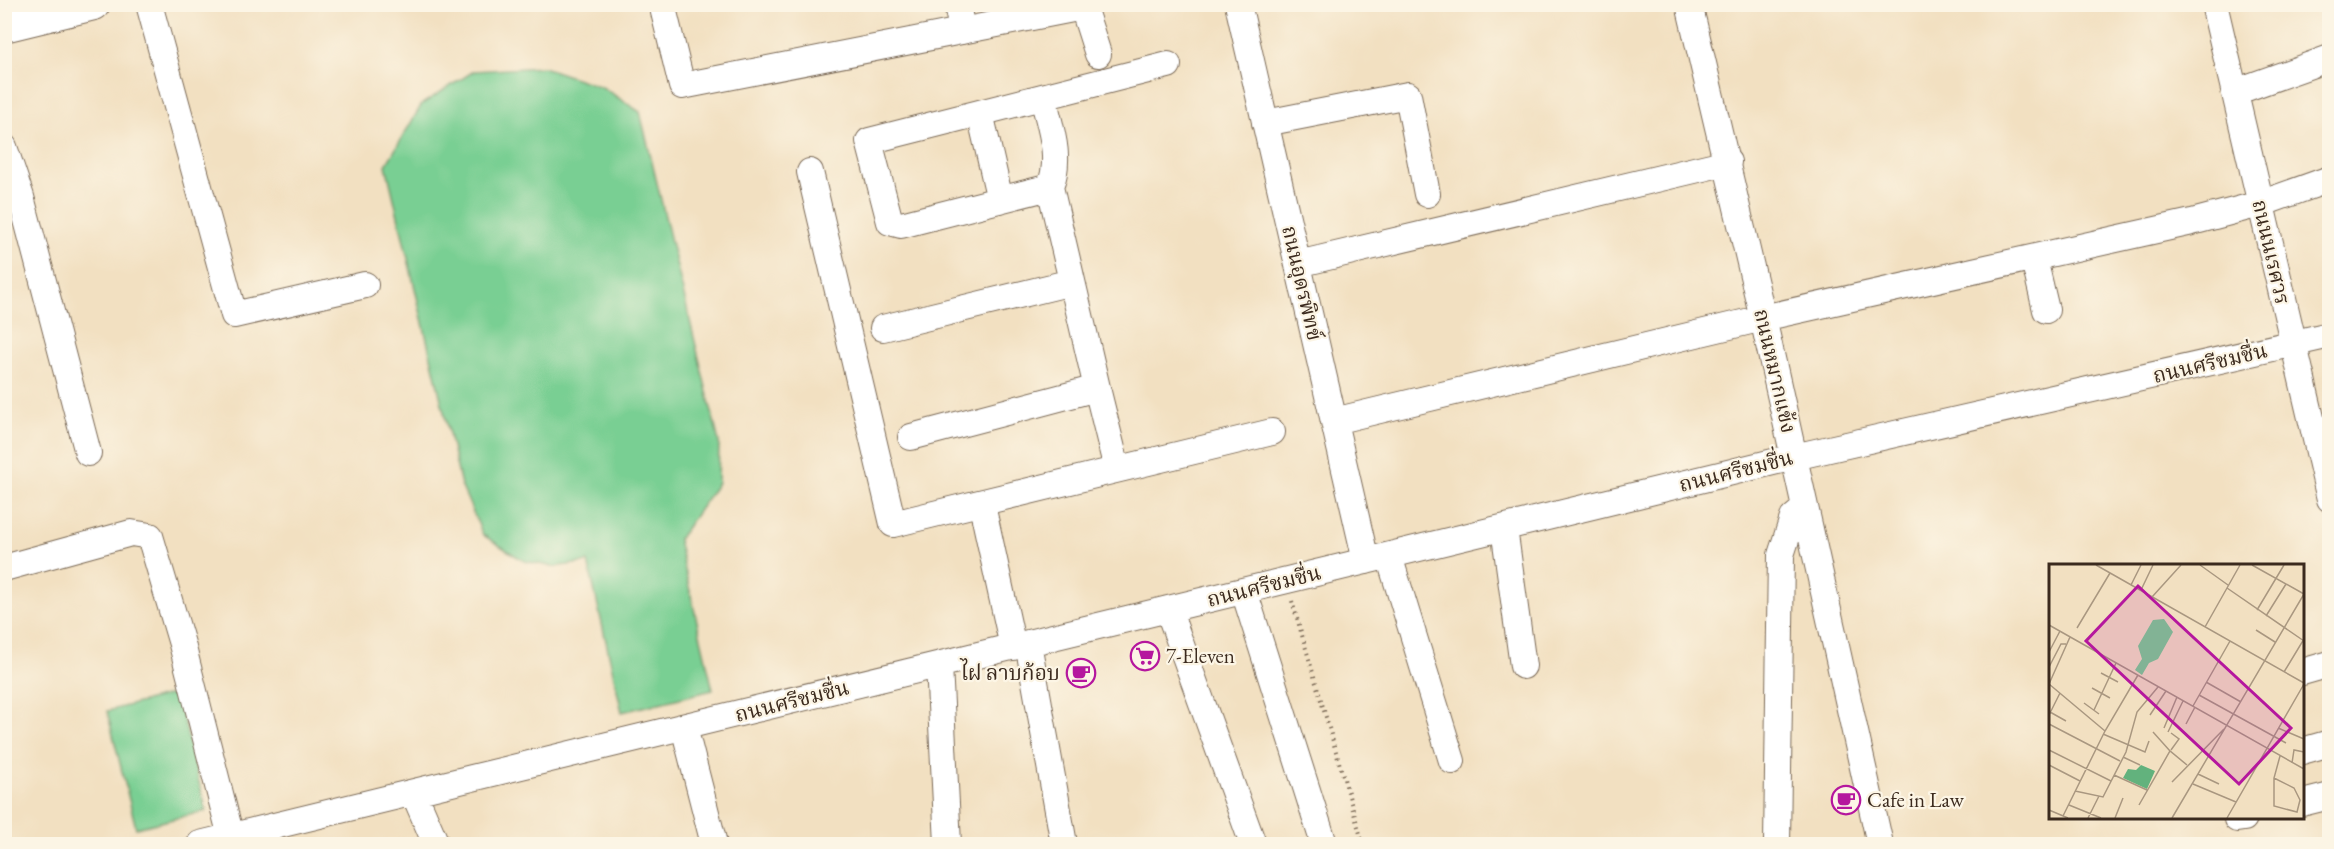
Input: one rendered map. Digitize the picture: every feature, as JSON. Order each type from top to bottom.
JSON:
[{"type":"main road","points":[[4,26],[74,7]]},
{"type":"street","points":[[149,4],[234,315],[365,285]]},
{"type":"street","points":[[662,4],[682,86],[1083,6],[1098,54]]},
{"type":"street","points":[[957,4],[962,31]]},
{"type":"street","name":"ถนนอุดรพิทข์","points":[[1238,4],[1334,421],[1377,558],[1452,761]]},
{"type":"street","name":"ถนนหมากแข้ง","points":[[1689,4],[1728,162],[1880,844]]},
{"type":"street","name":"ถนนนเรศวร","points":[[2214,4],[2330,499]]},
{"type":"street","points":[[2235,92],[2330,58]]},
{"type":"street","points":[[1050,187],[901,225],[890,222],[869,141],[1168,65]]},
{"type":"street","points":[[1265,123],[1408,95],[1427,194]]},
{"type":"street","points":[[1043,97],[1056,153],[1056,173],[1050,187],[1117,470]]},
{"type":"street","points":[[980,112],[1000,200]]},
{"type":"street","points":[[4,147],[21,197],[88,453]]},
{"type":"street","points":[[1298,264],[1728,162]]},
{"type":"street","points":[[810,172],[893,524],[982,505],[1272,432]]},
{"type":"street","points":[[1334,421],[1763,318],[2034,259],[2260,204],[2330,179]]},
{"type":"street","points":[[2034,259],[2046,310]]},
{"type":"street","points":[[883,328],[1072,282]]},
{"type":"street","name":"ถนนศรีชมชื่น","points":[[200,844],[240,838],[414,793],[1794,457],[2330,335]]},
{"type":"street","points":[[910,437],[1097,388]]},
{"type":"street","points":[[982,505],[1020,645],[1064,844]]},
{"type":"street","points":[[1777,844],[1781,555],[1793,518],[1805,508]]},
{"type":"street","points":[[1504,528],[1523,666]]},
{"type":"street","points":[[4,568],[131,533],[150,536],[240,838]]},
{"type":"street","points":[[1244,591],[1324,844]]},
{"type":"street","points":[[1168,609],[1254,844]]},
{"type":"street","points":[[2304,671],[2330,664]]},
{"type":"street","points":[[939,665],[948,844]]},
{"type":"street","points":[[684,727],[714,844]]},
{"type":"street","points":[[2304,750],[2330,743]]},
{"type":"street","points":[[414,793],[436,844]]},
{"type":"street","points":[[2304,802],[2330,796]]},
{"type":"path","points":[[1286,580],[1363,844]]},
{"type":"green space","points":[[543,67],[602,87],[640,112],[719,442],[718,483],[678,540],[713,690],[622,712],[588,562],[554,567],[524,561],[483,535],[461,485],[386,165],[422,104],[474,71]]},
{"type":"green space","points":[[177,693],[206,811],[136,828],[107,711]]},
{"type":"place","name":"7-Eleven","points":[[1145,656]]},
{"type":"place","name":"ไฝ ลาบก้อบ","points":[[1081,673]]},
{"type":"place","name":"Cafe in Law","points":[[1846,800]]}]
